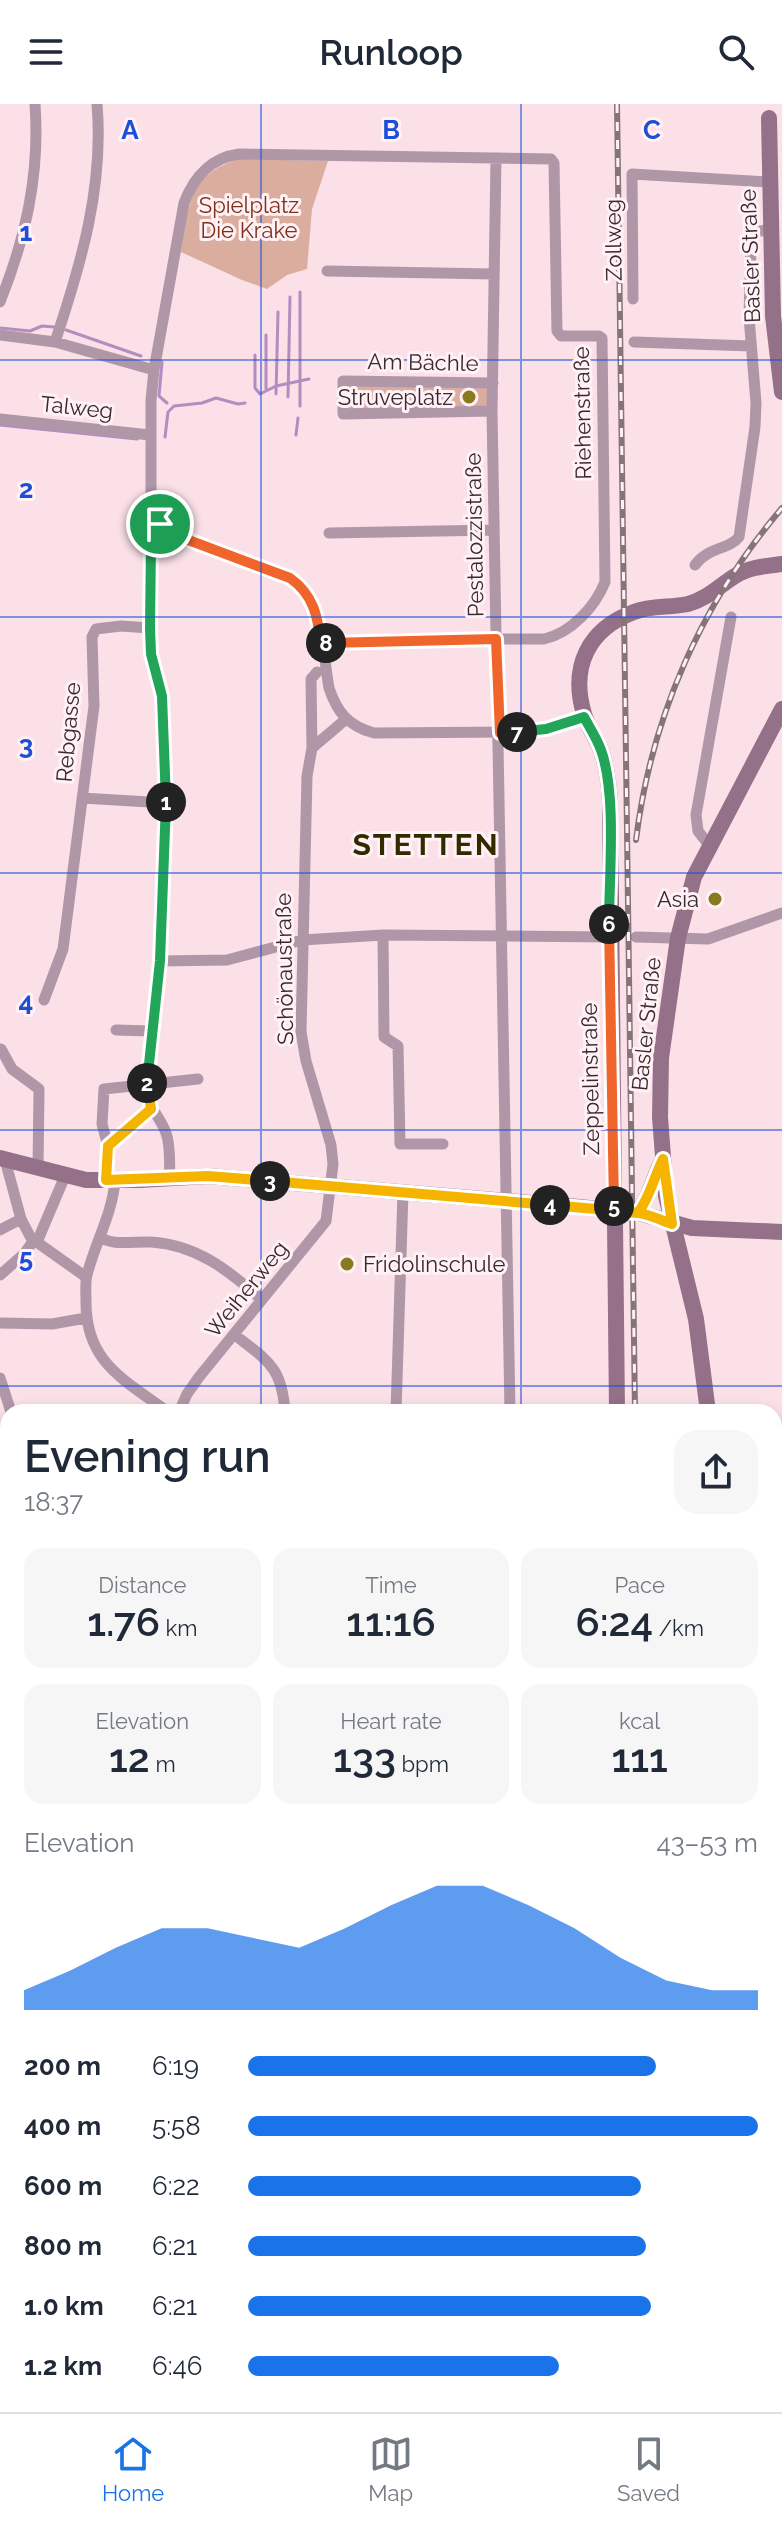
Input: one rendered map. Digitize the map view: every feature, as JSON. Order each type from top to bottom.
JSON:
[{"type":"main road","name":"Basler Straße","points":[[769,118],[769,182],[774,219],[773,316],[782,392]]},
{"type":"main road","points":[[584,717],[580,681],[584,654],[596,634],[615,620],[635,611],[693,602],[749,569],[782,564]]},
{"type":"main road","name":"Basler Straße","points":[[707,1404],[696,1319],[672,1224],[663,1159],[661,1058],[678,938],[688,896],[709,845],[782,709]]},
{"type":"main road","name":"Zeppelinstraße","points":[[584,717],[601,750],[608,778],[614,1194],[617,1215],[617,1404]]},
{"type":"main road","points":[[2,1159],[65,1176],[110,1181],[208,1176],[608,1210],[617,1215],[623,1212],[638,1213],[692,1228],[782,1232]]},
{"type":"main road","points":[[638,1213],[646,1202],[663,1159]]},
{"type":"street","points":[[0,302],[18,256],[33,194],[37,156],[35,104]]},
{"type":"street","points":[[55,342],[82,257],[91,215],[98,161],[97,104]]},
{"type":"street","points":[[496,158],[239,154],[210,165],[192,183],[184,203],[154,370],[150,435],[151,502],[153,514],[160,524],[183,538],[290,578],[302,586],[313,602],[329,688],[338,710],[345,720],[361,729],[374,733],[500,733],[546,729],[584,717]]},
{"type":"street","name":"Pestalozzistraße","points":[[496,158],[492,411],[510,1404]]},
{"type":"street","name":"Riehenstraße","points":[[496,158],[551,159],[554,163],[557,331],[561,336],[602,338],[605,582],[600,596],[588,610],[561,633],[544,639],[496,639]]},
{"type":"street","name":"Zollweg","points":[[633,299],[632,174],[769,182]]},
{"type":"street","points":[[695,565],[704,555],[735,543],[739,537],[756,403],[751,346],[751,246],[756,232],[774,219]]},
{"type":"street","points":[[327,271],[494,274]]},
{"type":"street","points":[[0,335],[55,342],[154,370]]},
{"type":"street","points":[[634,342],[751,346]]},
{"type":"street","name":"Am Bächle","points":[[492,411],[343,414],[343,381],[493,383]]},
{"type":"street","name":"Talweg","points":[[0,419],[150,435]]},
{"type":"street","points":[[160,524],[151,542],[150,628],[151,654],[162,696],[166,803],[160,961],[147,1084],[151,1109],[168,1137],[170,1179]]},
{"type":"street","points":[[329,533],[494,530]]},
{"type":"street","points":[[709,845],[698,831],[696,815],[731,617]]},
{"type":"street","name":"Rebgasse","points":[[44,1000],[63,949],[94,706],[92,637],[96,629],[121,626],[150,628]]},
{"type":"street","points":[[321,645],[368,640],[496,639]]},
{"type":"street","name":"Schönaustraße","points":[[317,672],[311,679],[312,748],[307,776],[301,1032],[306,1061],[331,1145],[331,1186]]},
{"type":"street","points":[[312,748],[345,720]]},
{"type":"street","name":"Rebgasse","points":[[82,798],[166,803]]},
{"type":"street","points":[[636,937],[708,939],[782,914]]},
{"type":"street","points":[[160,961],[227,960],[302,940],[383,935],[609,937]]},
{"type":"street","points":[[383,935],[384,1037],[398,1046],[400,1144],[443,1144]]},
{"type":"street","points":[[116,1030],[151,1031]]},
{"type":"street","points":[[1,1049],[12,1069],[39,1089],[38,1169]]},
{"type":"street","points":[[156,1404],[119,1378],[105,1363],[93,1346],[86,1318],[86,1277],[101,1238],[110,1181],[108,1146],[102,1124],[104,1089],[198,1079]]},
{"type":"street","points":[[108,1146],[151,1109]]},
{"type":"street","points":[[2,1159],[21,1219],[36,1241],[86,1277]]},
{"type":"street","points":[[0,1275],[36,1241],[65,1176]]},
{"type":"street","name":"Weiherweg","points":[[183,1404],[199,1377],[326,1221],[331,1186]]},
{"type":"street","points":[[396,1404],[403,1192]]},
{"type":"street","points":[[0,1230],[21,1219]]},
{"type":"street","points":[[101,1238],[111,1243],[150,1242],[190,1249],[209,1258],[261,1299]]},
{"type":"street","points":[[0,1323],[52,1324],[86,1318]]},
{"type":"street","points":[[235,1335],[269,1362],[278,1374],[285,1404]]},
{"type":"street","points":[[0,1378],[8,1404]]},
{"type":"green space","name":"Spielplatz Die Krake","points":[[239,159],[328,161],[312,209],[307,269],[287,275],[267,289],[181,252],[189,206],[200,183],[222,165]]},
{"type":"green space","points":[[343,381],[493,383],[492,411],[343,414]]},
{"type":"waterway","points":[[300,292],[300,406]]},
{"type":"waterway","points":[[288,397],[290,297]]},
{"type":"waterway","points":[[276,394],[278,312]]},
{"type":"waterway","points":[[0,328],[30,331],[42,326],[54,327]]},
{"type":"waterway","points":[[66,330],[141,356]]},
{"type":"waterway","points":[[266,335],[266,389]]},
{"type":"waterway","points":[[255,355],[255,388],[260,394],[276,386],[309,379]]},
{"type":"waterway","points":[[162,362],[159,396],[167,403]]},
{"type":"waterway","points":[[165,437],[168,412],[174,406],[216,398],[245,403]]},
{"type":"waterway","points":[[296,435],[298,418]]},
{"type":"waterway","points":[[0,425],[137,439]]},
{"type":"railway","points":[[617,104],[635,1404]]},
{"type":"railway","points":[[636,840],[654,749],[685,663],[728,582],[782,508]]},
{"type":"place","name":"Struveplatz","points":[[469,397]]},
{"type":"place","name":"Asia","points":[[715,899]]},
{"type":"place","name":"Fridolinschule","points":[[347,1264]]},
{"type":"district","name":"STETTEN","points":[[426,844]]},
{"type":"route","points":[[160,524],[151,542],[150,628],[151,654],[162,696],[166,803],[160,961],[147,1092],[151,1109],[108,1146],[106,1180],[208,1176],[579,1207],[608,1210],[617,1215],[632,1211],[638,1213],[646,1202],[663,1159],[672,1224],[632,1211],[623,1212],[617,1215],[614,1206],[610,801],[601,750],[584,717],[546,729],[500,733],[496,639],[400,639],[321,645],[313,602],[302,586],[248,561],[183,538],[160,524]]}]
